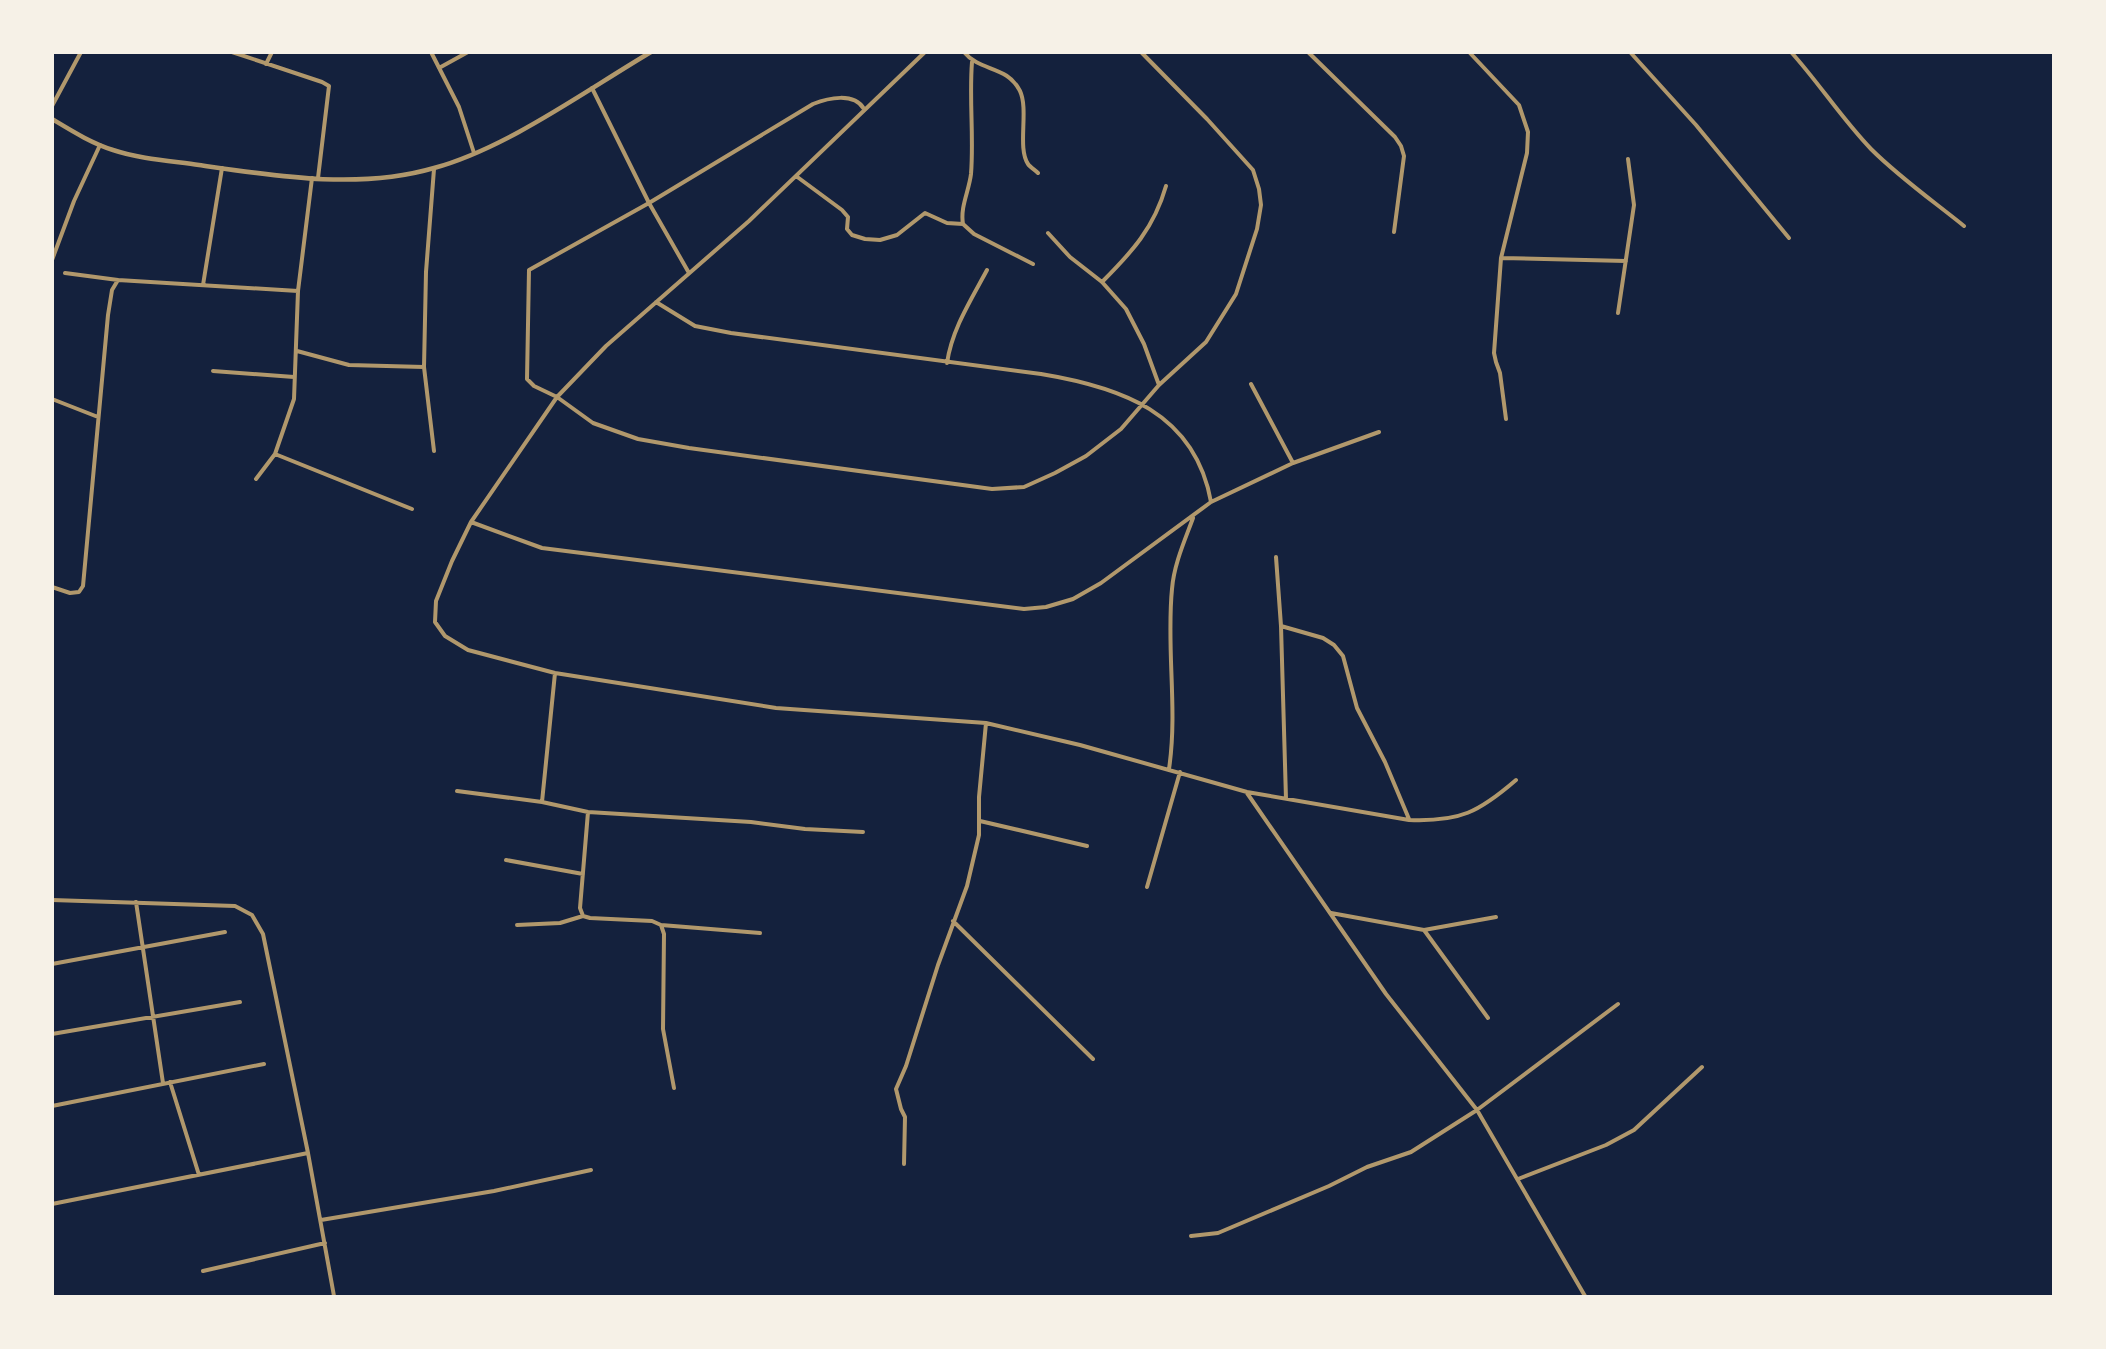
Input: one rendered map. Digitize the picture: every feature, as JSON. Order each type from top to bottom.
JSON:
[{"type":"street","points":[[52,106],[81,52]]},
{"type":"street","points":[[232,52],[329,86],[298,291],[294,399],[275,454],[256,479]]},
{"type":"street","points":[[266,64],[272,52]]},
{"type":"street","points":[[431,52],[459,106],[474,153]]},
{"type":"street","points":[[439,68],[468,52]]},
{"type":"street","points":[[52,119],[85,139],[115,151],[153,159],[315,178],[364,179],[434,169],[474,153],[507,138],[651,52]]},
{"type":"street","points":[[925,52],[749,221],[606,346],[557,397],[471,522],[452,561],[435,602],[435,622],[445,636],[468,650],[555,673],[776,708],[986,723],[1080,745],[1247,792],[1409,820],[1467,815],[1492,801],[1516,780]]},
{"type":"street","points":[[964,52],[972,62],[999,70],[1014,81],[1021,93],[1024,117],[1024,154],[1027,163],[1038,173]]},
{"type":"street","points":[[864,109],[856,100],[842,98],[825,99],[813,104],[649,203],[529,270],[526,379],[534,386],[557,397],[593,423],[638,439],[992,489],[1024,487],[1055,473],[1086,456],[1121,429],[1159,385],[1206,342],[1236,294],[1257,229],[1262,205],[1253,171],[1141,52]]},
{"type":"street","points":[[1308,52],[1401,146],[1404,156],[1394,232]]},
{"type":"street","points":[[1469,52],[1519,105],[1528,132],[1527,153],[1501,258],[1494,353],[1500,373],[1506,419]]},
{"type":"street","points":[[1630,52],[1696,125],[1789,238]]},
{"type":"street","points":[[1791,52],[1872,150],[1964,226]]},
{"type":"street","points":[[963,224],[962,216],[971,174],[972,62]]},
{"type":"street","points":[[591,88],[649,203],[689,273]]},
{"type":"street","points":[[52,260],[74,201],[100,145]]},
{"type":"street","points":[[1618,313],[1634,205],[1628,159]]},
{"type":"street","points":[[203,285],[222,168]]},
{"type":"street","points":[[434,169],[426,272],[424,367],[434,451]]},
{"type":"street","points":[[796,176],[842,210],[848,217],[847,229],[852,235],[880,240],[897,235],[925,213],[947,223],[963,224],[974,234],[1033,264]]},
{"type":"street","points":[[1102,282],[1128,255],[1150,227],[1160,207],[1166,186]]},
{"type":"street","points":[[1048,233],[1070,257],[1102,282],[1126,309],[1144,344],[1159,385]]},
{"type":"street","points":[[1501,258],[1626,261]]},
{"type":"street","points":[[947,363],[957,325],[987,270]]},
{"type":"street","points":[[65,273],[118,280],[298,291]]},
{"type":"street","points":[[52,587],[79,592],[83,586],[108,315],[112,290],[118,280]]},
{"type":"street","points":[[656,302],[695,326],[731,333],[1075,380],[1113,390],[1143,404],[1161,417],[1186,443],[1201,466],[1211,502]]},
{"type":"street","points":[[297,351],[349,365],[424,367]]},
{"type":"street","points":[[213,371],[294,377]]},
{"type":"street","points":[[1251,384],[1293,464]]},
{"type":"street","points":[[52,399],[98,417]]},
{"type":"street","points":[[471,522],[543,548],[1024,609],[1046,607],[1073,599],[1101,583],[1211,502],[1293,464],[1379,432]]},
{"type":"street","points":[[275,454],[412,509]]},
{"type":"street","points":[[1169,769],[1173,745],[1170,616],[1172,586],[1193,517]]},
{"type":"street","points":[[1276,557],[1281,626],[1286,799]]},
{"type":"street","points":[[1281,626],[1323,638],[1334,645],[1343,656],[1357,708],[1385,762],[1409,820]]},
{"type":"street","points":[[542,802],[555,673]]},
{"type":"street","points":[[904,1164],[905,1117],[896,1089],[906,1066],[966,886],[980,820],[979,797],[986,723]]},
{"type":"street","points":[[1147,887],[1180,772]]},
{"type":"street","points":[[457,791],[542,802],[588,812],[751,822],[805,829],[863,832]]},
{"type":"street","points":[[1247,792],[1386,994],[1477,1110],[1585,1296]]},
{"type":"street","points":[[583,916],[580,908],[588,812]]},
{"type":"street","points":[[980,820],[1087,846]]},
{"type":"street","points":[[506,860],[583,874]]},
{"type":"street","points":[[52,900],[235,906],[252,915],[262,934],[308,1153],[334,1296]]},
{"type":"street","points":[[136,902],[163,1083]]},
{"type":"street","points":[[1330,913],[1424,930],[1496,917]]},
{"type":"street","points":[[517,925],[560,923],[583,916],[760,933]]},
{"type":"street","points":[[953,921],[1093,1059]]},
{"type":"street","points":[[661,924],[664,934],[663,1029],[674,1088]]},
{"type":"street","points":[[1424,930],[1488,1018]]},
{"type":"street","points":[[52,964],[225,932]]},
{"type":"street","points":[[52,1034],[240,1002]]},
{"type":"street","points":[[1191,1236],[1218,1233],[1329,1186],[1367,1167],[1411,1152],[1477,1110],[1618,1004]]},
{"type":"street","points":[[52,1106],[264,1064]]},
{"type":"street","points":[[1518,1179],[1606,1145],[1634,1130],[1702,1067]]},
{"type":"street","points":[[170,1082],[199,1175]]},
{"type":"street","points":[[52,1204],[308,1153]]},
{"type":"street","points":[[321,1220],[494,1191],[591,1170]]},
{"type":"street","points":[[203,1270],[325,1243]]}]
